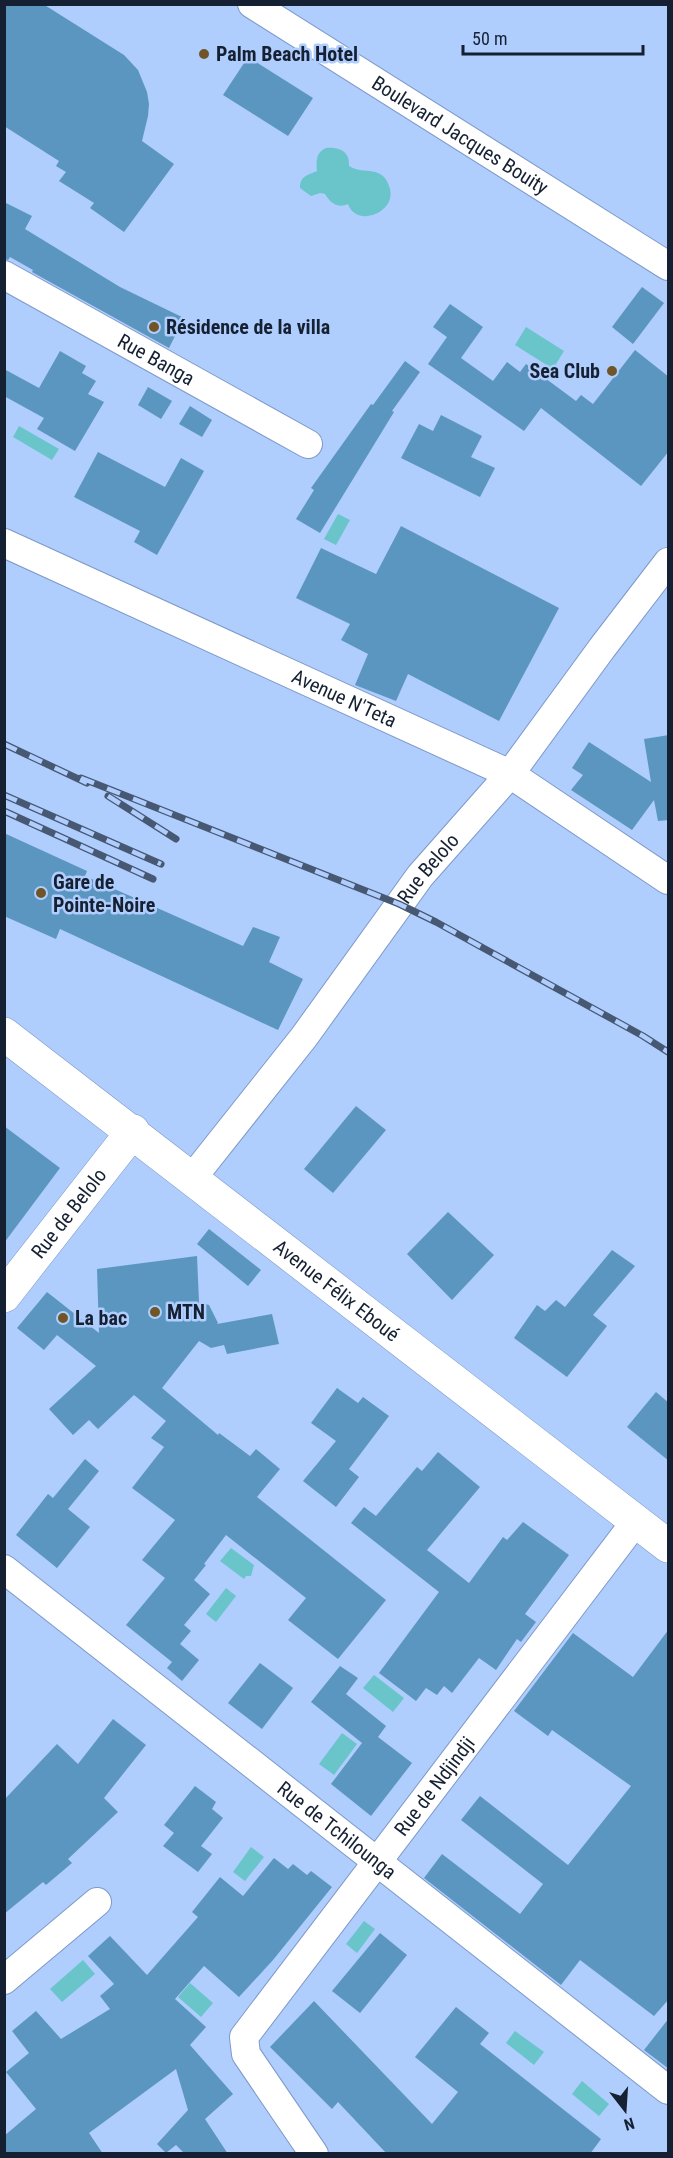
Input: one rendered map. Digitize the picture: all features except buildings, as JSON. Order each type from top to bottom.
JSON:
[{"type":"street","name":"Boulevard Jacques Bouity","points":[[252,4],[669,266]]},
{"type":"street","name":"Rue Banga","points":[[4,274],[308,444]]},
{"type":"street","name":"Avenue N'Teta","points":[[4,543],[510,774],[669,880]]},
{"type":"street","name":"Rue Belolo","points":[[193,1177],[304,1037],[420,876],[510,774],[602,648],[669,562]]},
{"type":"street","name":"Avenue Félix Eboué","points":[[4,1034],[193,1177],[669,1546]]},
{"type":"street","name":"Rue de Belolo","points":[[4,1296],[133,1131]]},
{"type":"street","name":"Rue de Ndjindji","points":[[314,2154],[246,2054],[244,2037],[636,1521]]},
{"type":"street","name":"Rue de Tchilounga","points":[[4,1569],[669,2090]]},
{"type":"street","points":[[4,1980],[97,1902]]},
{"type":"shaded area","points":[[326,148],[335,148],[346,153],[349,166],[355,169],[383,176],[390,189],[390,198],[381,211],[366,216],[359,215],[352,211],[348,204],[337,205],[325,194],[311,196],[300,188],[303,178],[317,171],[317,157]]},
{"type":"shaded area","points":[[526,327],[564,351],[553,369],[515,345]]},
{"type":"shaded area","points":[[19,426],[59,449],[52,460],[13,437]]},
{"type":"shaded area","points":[[338,514],[350,520],[336,545],[324,539]]},
{"type":"shaded area","points":[[231,1548],[254,1565],[251,1576],[246,1576],[244,1579],[220,1561]]},
{"type":"shaded area","points":[[226,1588],[236,1596],[216,1622],[206,1614]]},
{"type":"shaded area","points":[[374,1675],[404,1698],[393,1712],[363,1688]]},
{"type":"shaded area","points":[[342,1733],[357,1744],[334,1775],[319,1764]]},
{"type":"shaded area","points":[[251,1847],[264,1857],[245,1881],[233,1872]]},
{"type":"shaded area","points":[[364,1921],[375,1929],[357,1953],[346,1944]]},
{"type":"shaded area","points":[[83,1960],[95,1974],[62,2002],[50,1989]]},
{"type":"shaded area","points":[[190,1983],[213,2003],[201,2017],[178,1997]]},
{"type":"shaded area","points":[[515,2031],[544,2052],[534,2065],[506,2043]]},
{"type":"shaded area","points":[[582,2081],[609,2104],[599,2116],[572,2094]]},
{"type":"railway","points":[[4,744],[87,783]]},
{"type":"railway","points":[[81,778],[399,904],[436,922],[668,1052]]},
{"type":"railway","points":[[4,795],[161,864]]},
{"type":"railway","points":[[108,796],[176,839]]},
{"type":"railway","points":[[4,811],[153,879]]},
{"type":"place","name":"Palm Beach Hotel","points":[[204,54]]},
{"type":"place","name":"Résidence de la villa","points":[[154,327]]},
{"type":"place","name":"Sea Club","points":[[612,371]]},
{"type":"place","name":"Gare de Pointe-Noire","points":[[41,893]]},
{"type":"place","name":"MTN","points":[[155,1312]]},
{"type":"place","name":"La bac","points":[[63,1318]]}]
